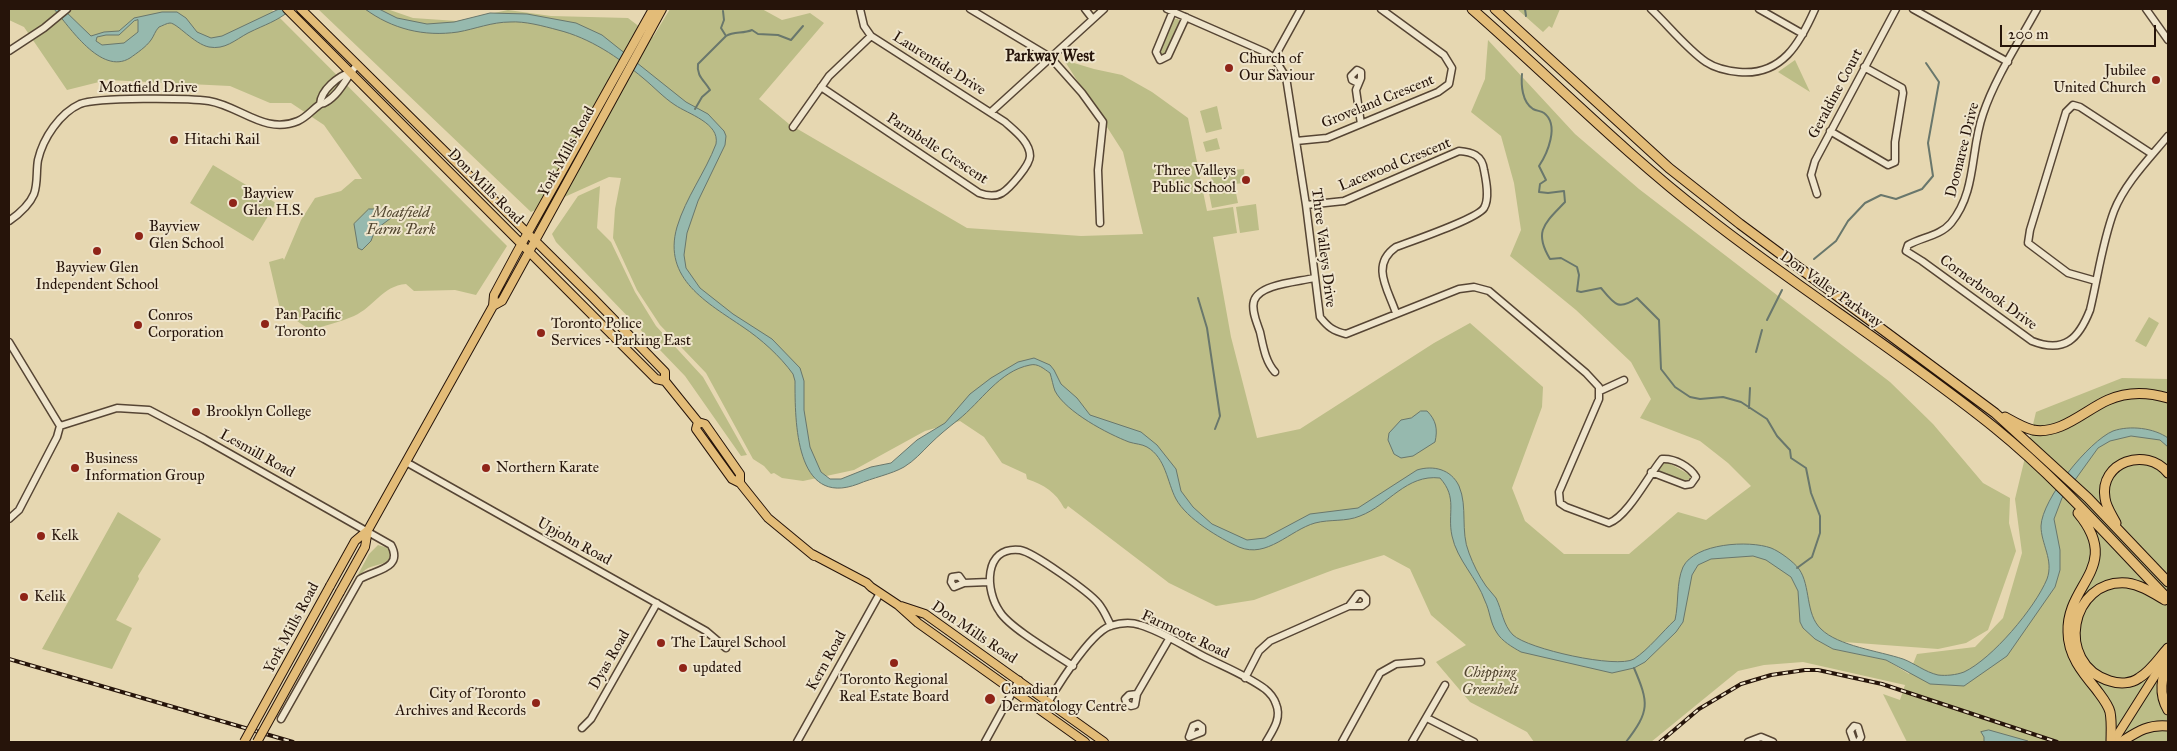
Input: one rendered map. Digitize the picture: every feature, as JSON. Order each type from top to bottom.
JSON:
[{"type":"highway","name":"Don Valley Parkway","points":[[1472,9],[1640,163],[1706,217],[1997,429],[2074,501],[2168,600]]},
{"type":"highway","name":"Don Valley Parkway","points":[[1495,9],[1633,136],[1684,180],[1740,224],[1996,413],[2088,498],[2168,582]]},
{"type":"highway","points":[[1996,413],[2033,430],[2047,430],[2063,425],[2107,400],[2120,396],[2153,393],[2168,398]]},
{"type":"highway","points":[[2124,536],[2105,499],[2106,486],[2114,470],[2123,463],[2141,458],[2155,462],[2168,473]]},
{"type":"highway","points":[[2074,501],[2078,512],[2092,531],[2096,546],[2094,561],[2070,616],[2068,644],[2078,666],[2110,710],[2112,742]]},
{"type":"highway","points":[[2168,600],[2139,586],[2126,583],[2100,589],[2081,608],[2075,622],[2074,636],[2081,658],[2090,669],[2105,679],[2117,683],[2138,679],[2168,648]]},
{"type":"highway","points":[[2168,660],[2162,689],[2163,700],[2168,710]]},
{"type":"highway","points":[[2121,742],[2133,733],[2148,727],[2168,726]]},
{"type":"main road","name":"Don Mills Road","points":[[287,9],[656,379],[665,381],[698,422],[705,424],[740,474],[740,483],[768,518],[819,562],[865,587],[871,587],[898,605],[918,623],[1084,741]]},
{"type":"main road","name":"Don Mills Road","points":[[301,9],[603,308],[665,372],[665,381]]},
{"type":"main road","name":"York Mills Road","points":[[256,742],[365,547],[368,530],[494,306],[502,301],[618,89],[654,9]]},
{"type":"main road","name":"York Mills Road","points":[[494,306],[494,295],[610,85],[647,28],[662,9]]},
{"type":"main road","points":[[594,316],[603,308]]},
{"type":"main road","points":[[635,358],[643,350]]},
{"type":"main road","name":"York Mills Road","points":[[244,742],[355,541],[368,530]]},
{"type":"main road","name":"Don Mills Road","points":[[898,605],[925,614],[1020,680],[1104,742]]},
{"type":"main road","points":[[2112,742],[2168,655]]},
{"type":"main road","points":[[1084,741],[1089,731]]},
{"type":"street","points":[[9,51],[44,28],[66,9]]},
{"type":"street","name":"Laurentide Drive","points":[[860,9],[864,26],[871,36],[991,112],[1103,9]]},
{"type":"street","points":[[970,9],[1050,57],[1082,92],[1103,122],[1098,170],[1100,223]]},
{"type":"street","points":[[1085,9],[1092,18]]},
{"type":"street","points":[[1178,12],[1274,58],[1301,9]]},
{"type":"street","name":"Groveland Crescent","points":[[1296,141],[1327,138],[1438,92],[1449,84],[1452,73],[1450,63],[1444,55],[1381,9]]},
{"type":"street","points":[[1651,9],[1707,63],[1728,70],[1752,73],[1775,66],[1791,52],[1803,34],[1815,9]]},
{"type":"street","points":[[1759,9],[1803,34]]},
{"type":"street","name":"Geraldine Court","points":[[1817,194],[1812,170],[1830,131],[1896,9]]},
{"type":"street","points":[[1913,9],[2008,62]]},
{"type":"street","name":"Doonaree Drive","points":[[1906,248],[1912,243],[1922,240],[1946,227],[1962,208],[1971,183],[1982,115],[2037,9]]},
{"type":"street","points":[[2146,9],[2168,40]]},
{"type":"street","points":[[1178,12],[1168,56],[1160,60],[1156,52],[1178,12]]},
{"type":"street","points":[[793,127],[829,76],[871,36]]},
{"type":"street","name":"Three Valleys Drive","points":[[1274,58],[1286,77],[1306,205],[1320,317],[1334,331],[1346,334],[1396,312],[1459,289],[1474,287],[1489,291],[1586,373],[1599,387],[1600,391]]},
{"type":"street","name":"Moatfield Drive","points":[[9,221],[25,208],[33,195],[38,160],[45,142],[63,116],[82,104],[98,100],[203,100],[222,104],[254,120],[276,125],[299,121],[320,104],[327,102],[358,65]]},
{"type":"street","points":[[1830,131],[1888,165],[1895,162],[1895,142],[1903,93],[1902,88],[1864,67]]},
{"type":"street","points":[[1358,83],[1356,90],[1361,124]]},
{"type":"street","name":"Parmbelle Crescent","points":[[821,87],[986,196],[1003,193],[1028,166],[1030,155],[1024,141],[991,112]]},
{"type":"street","points":[[2096,281],[2068,273],[2028,243],[2030,230],[2066,112],[2073,105],[2080,107],[2152,154]]},
{"type":"street","name":"Cornerbrook Drive","points":[[1906,248],[1905,250],[1910,254],[2032,341],[2052,346],[2075,338],[2081,331],[2090,310],[2108,228],[2114,210],[2124,192],[2168,136]]},
{"type":"street","name":"Lacewood Crescent","points":[[1306,205],[1344,201],[1459,151],[1473,152],[1478,157],[1484,168],[1487,200],[1482,210],[1464,220],[1396,247],[1387,253],[1384,258],[1382,269],[1396,312]]},
{"type":"street","points":[[1275,372],[1268,362],[1255,313],[1254,301],[1259,292],[1267,288],[1314,278]]},
{"type":"street","points":[[9,342],[60,426],[57,437],[19,510],[9,519]]},
{"type":"street","points":[[1624,380],[1600,391],[1599,399],[1559,492],[1560,503],[1609,523],[1622,516],[1651,472],[1662,459],[1669,459],[1692,470],[1696,477],[1691,484],[1685,485],[1651,472]]},
{"type":"street","name":"Lesmill Road","points":[[60,426],[117,408],[149,410],[368,530]]},
{"type":"street","name":"Upjohn Road","points":[[406,462],[706,631],[726,648]]},
{"type":"street","points":[[281,719],[360,580],[371,572],[387,568],[394,560],[395,552],[391,545],[368,530]]},
{"type":"street","points":[[1043,712],[1048,702],[1095,637],[1111,626],[1094,598],[1027,552],[1015,550],[1002,553],[990,569],[988,582],[990,592],[999,611],[1008,621],[1073,666]]},
{"type":"street","points":[[964,583],[988,582]]},
{"type":"street","name":"Kern Road","points":[[797,742],[880,593]]},
{"type":"street","name":"Dyas Road","points":[[582,728],[591,719],[657,603]]},
{"type":"street","points":[[1245,678],[1259,651],[1270,642],[1349,606]]},
{"type":"street","name":"Farmcote Road","points":[[1111,626],[1134,624],[1169,639],[1270,693],[1277,704],[1278,720],[1266,742]]},
{"type":"street","points":[[1137,694],[1169,639]]},
{"type":"street","points":[[1342,742],[1380,673],[1396,664],[1421,662]]},
{"type":"street","points":[[984,742],[1020,680]]},
{"type":"street","points":[[1412,742],[1445,685]]},
{"type":"street","points":[[1427,718],[1474,742]]},
{"type":"street","points":[[1854,742],[1850,731],[1854,726],[1858,727],[1861,737],[1858,742]]},
{"type":"street","points":[[1748,742],[1761,737],[1773,742]]},
{"type":"green space","name":"Moatfield Farm Park","points":[[9,9],[271,9],[507,246],[476,295],[455,290],[414,291],[406,284],[384,293],[354,316],[310,330],[280,309],[269,262],[283,258],[284,260],[301,220],[315,198],[341,191],[355,179],[362,179],[324,125],[291,103],[270,103],[230,86],[107,80],[67,90],[24,27],[9,20]]},
{"type":"green space","name":"Chipping Greenbelt","points":[[318,9],[387,9],[413,18],[457,21],[508,10],[551,16],[628,18],[653,37],[670,9],[762,9],[782,20],[810,13],[824,23],[759,99],[789,124],[967,228],[1081,236],[1143,234],[1123,152],[1064,60],[1122,75],[1152,92],[1188,118],[1207,211],[1233,207],[1237,233],[1213,237],[1231,337],[1257,438],[1300,429],[1434,343],[1470,323],[1543,387],[1542,407],[1512,488],[1525,521],[1564,554],[1629,554],[1678,512],[1706,520],[1751,486],[1728,463],[1700,441],[1640,418],[1651,399],[1631,362],[1576,310],[1510,256],[1521,230],[1514,183],[1501,136],[1471,112],[1485,79],[1488,40],[1575,134],[1639,189],[1890,382],[1933,424],[1983,483],[2010,498],[2009,523],[2016,551],[1988,630],[1966,643],[1938,649],[1817,640],[1833,649],[1886,660],[1909,674],[1917,654],[1975,647],[2003,618],[2022,553],[2015,499],[2036,412],[2122,378],[2168,379],[2168,742],[1907,742],[1883,694],[1900,700],[1905,685],[1803,662],[1764,665],[1738,671],[1651,742],[1534,742],[1527,732],[1470,702],[1436,662],[1466,645],[1431,615],[1410,569],[1384,555],[1333,570],[1254,600],[1216,606],[1169,583],[1068,506],[1066,509],[1064,508],[1049,490],[1027,479],[1026,474],[1002,463],[984,437],[960,421],[925,431],[854,470],[803,481],[782,478],[774,473],[771,474],[764,466],[753,459],[706,373],[660,325],[637,290],[613,238],[615,209],[621,178],[609,177],[531,212]]},
{"type":"green space","points":[[1517,9],[1560,9],[1552,28],[1549,26],[1543,32]]},
{"type":"green space","points":[[1173,19],[1178,19],[1180,22],[1165,56],[1161,57],[1158,53]]},
{"type":"green space","points":[[1795,60],[1810,92],[1778,72]]},
{"type":"green space","points":[[1217,106],[1222,129],[1206,133],[1200,111]]},
{"type":"green space","points":[[1217,138],[1220,149],[1206,152],[1203,142]]},
{"type":"green space","name":"Bayview Glen H.S.","points":[[213,165],[276,203],[253,241],[190,203]]},
{"type":"green space","points":[[1244,169],[1245,183],[1212,186],[1211,172]]},
{"type":"green space","points":[[600,186],[597,228],[611,242],[635,292],[656,326],[703,377],[747,455],[741,456],[685,376],[556,242],[552,234],[578,196]]},
{"type":"green space","points":[[1235,188],[1238,203],[1212,208],[1209,193]]},
{"type":"green space","points":[[1256,204],[1259,230],[1240,233],[1236,207]]},
{"type":"green space","points":[[2149,317],[2159,323],[2146,347],[2135,341]]},
{"type":"green space","points":[[1663,462],[1669,463],[1690,475],[1691,478],[1686,481],[1660,473],[1658,470]]},
{"type":"green space","points":[[118,512],[161,539],[138,576],[139,579],[116,620],[132,628],[112,669],[42,649]]},
{"type":"green space","points":[[378,545],[388,548],[390,558],[388,561],[365,570],[347,595],[369,554]]},
{"type":"water","points":[[54,9],[63,9],[91,36],[104,32],[119,31],[134,18],[162,12],[177,12],[186,18],[197,32],[211,38],[222,36],[279,9],[292,9],[276,20],[230,44],[215,48],[203,45],[177,26],[167,23],[156,30],[151,40],[141,50],[130,58],[119,62],[97,55],[87,47]],"holes":[[[138,20],[138,32],[124,43],[102,45],[96,41],[97,37],[119,35],[134,21]]]},
{"type":"water","points":[[365,9],[379,9],[397,18],[427,24],[454,22],[490,13],[527,14],[576,23],[602,35],[686,102],[708,114],[724,131],[726,136],[725,145],[698,201],[687,233],[684,255],[686,268],[700,288],[733,314],[772,339],[800,368],[804,381],[804,410],[810,447],[821,472],[830,479],[841,479],[871,467],[891,463],[917,440],[945,423],[970,394],[991,378],[1018,362],[1034,358],[1050,365],[1061,384],[1077,398],[1090,415],[1141,432],[1157,445],[1176,469],[1181,491],[1193,507],[1212,524],[1247,540],[1265,538],[1310,514],[1358,508],[1417,470],[1435,468],[1446,472],[1456,480],[1462,494],[1466,545],[1476,570],[1496,598],[1505,622],[1513,635],[1536,646],[1592,659],[1625,661],[1634,659],[1675,620],[1678,586],[1683,567],[1689,559],[1710,548],[1750,544],[1774,549],[1797,566],[1803,576],[1812,616],[1828,635],[1848,644],[1903,659],[1938,675],[1954,675],[1964,672],[1975,665],[1999,645],[2023,618],[2041,591],[2049,572],[2041,526],[2043,515],[2058,487],[2080,458],[2103,437],[2113,431],[2127,428],[2142,428],[2156,432],[2168,438],[2168,447],[2160,440],[2131,436],[2110,441],[2098,448],[2062,498],[2054,519],[2060,550],[2060,570],[2055,587],[2007,656],[1964,686],[1930,684],[1886,660],[1833,649],[1815,639],[1803,628],[1800,622],[1798,591],[1791,577],[1766,560],[1753,556],[1711,559],[1698,565],[1692,575],[1683,622],[1676,632],[1645,662],[1634,668],[1612,673],[1521,652],[1504,641],[1497,633],[1487,605],[1458,553],[1452,536],[1449,492],[1440,478],[1428,478],[1407,485],[1380,505],[1355,518],[1315,523],[1269,547],[1249,550],[1222,539],[1195,521],[1176,499],[1162,464],[1153,452],[1145,446],[1110,434],[1068,407],[1055,391],[1050,373],[1036,365],[1019,368],[1000,380],[966,413],[904,467],[858,484],[837,488],[822,484],[810,473],[803,457],[798,437],[793,374],[763,342],[716,309],[691,288],[682,275],[676,261],[674,245],[677,227],[685,205],[716,144],[713,130],[702,120],[671,102],[614,56],[570,33],[540,25],[516,22],[497,23],[458,32],[421,32],[386,22]]},
{"type":"water","points":[[369,209],[383,209],[395,215],[375,230],[371,241],[362,250],[358,248],[354,224]]},
{"type":"water","points":[[1421,411],[1427,411],[1434,421],[1436,429],[1435,442],[1413,456],[1401,458],[1394,454],[1388,440],[1389,433],[1401,420],[1411,418]]},
{"type":"water","points":[[1989,730],[2029,742],[1984,742],[1981,732]]},
{"type":"waterway","points":[[1525,9],[1526,16]]},
{"type":"waterway","points":[[723,11],[724,20],[721,28],[726,36]]},
{"type":"waterway","points":[[695,109],[702,97],[710,90],[698,72],[698,64],[726,36],[752,30],[758,34],[778,35],[791,40],[803,26]]},
{"type":"waterway","points":[[1814,259],[1836,241],[1848,221],[1865,203],[1881,195],[1896,199],[1922,189],[1933,176],[1928,143],[1939,82],[1926,63]]},
{"type":"waterway","points":[[1522,74],[1522,88],[1526,102],[1533,109],[1544,113],[1549,118],[1551,125],[1552,132],[1548,147],[1539,166],[1546,180],[1540,184],[1539,192],[1564,191],[1565,202],[1547,222],[1542,234],[1542,241],[1550,259],[1561,258],[1577,267],[1579,275],[1577,291],[1601,288],[1613,302],[1621,305],[1637,298],[1659,320],[1661,369],[1675,387],[1690,397],[1700,399],[1723,397],[1741,402],[1767,419],[1777,436],[1790,450],[1791,458],[1806,468],[1811,493],[1820,516],[1820,533],[1812,557],[1797,568]]},
{"type":"waterway","points":[[1767,320],[1782,290]]},
{"type":"waterway","points":[[1198,298],[1207,328],[1220,416],[1215,429]]},
{"type":"waterway","points":[[1756,352],[1762,330]]},
{"type":"waterway","points":[[1749,408],[1750,388]]},
{"type":"waterway","points":[[1626,742],[1639,722],[1645,706],[1642,690],[1634,668]]},
{"type":"railway","points":[[9,659],[293,742]]},
{"type":"railway","points":[[1660,742],[1699,709],[1741,684],[1771,675],[1805,670],[1818,670],[1882,684],[2057,742]]},
{"type":"place","name":"Church of Our Saviour","points":[[1229,68]]},
{"type":"place","name":"Jubilee United Church","points":[[2156,80]]},
{"type":"place","name":"Hitachi Rail","points":[[174,140]]},
{"type":"place","name":"Three Valleys Public School","points":[[1246,180]]},
{"type":"place","name":"Bayview Glen H.S.","points":[[233,203]]},
{"type":"place","name":"Bayview Glen School","points":[[139,236]]},
{"type":"place","name":"Bayview Glen Independent School","points":[[97,251]]},
{"type":"place","name":"Pan Pacific Toronto","points":[[265,324]]},
{"type":"place","name":"Conros Corporation","points":[[138,325]]},
{"type":"place","name":"Toronto Police Services - Parking East","points":[[541,333]]},
{"type":"place","name":"Brooklyn College","points":[[196,412]]},
{"type":"place","name":"Business Information Group","points":[[75,468]]},
{"type":"place","name":"Northern Karate","points":[[486,468]]},
{"type":"place","name":"Kelk","points":[[41,536]]},
{"type":"place","name":"Kelik","points":[[24,597]]},
{"type":"place","name":"The Laurel School","points":[[661,643]]},
{"type":"place","name":"Toronto Regional Real Estate Board","points":[[894,663]]},
{"type":"place","name":"updated","points":[[683,668]]},
{"type":"place","name":"Canadian Dermatology Centre","points":[[990,699]]},
{"type":"place","name":"City of Toronto Archives and Records","points":[[536,703]]},
{"type":"district","name":"Parkway West","points":[[1050,57]]}]
